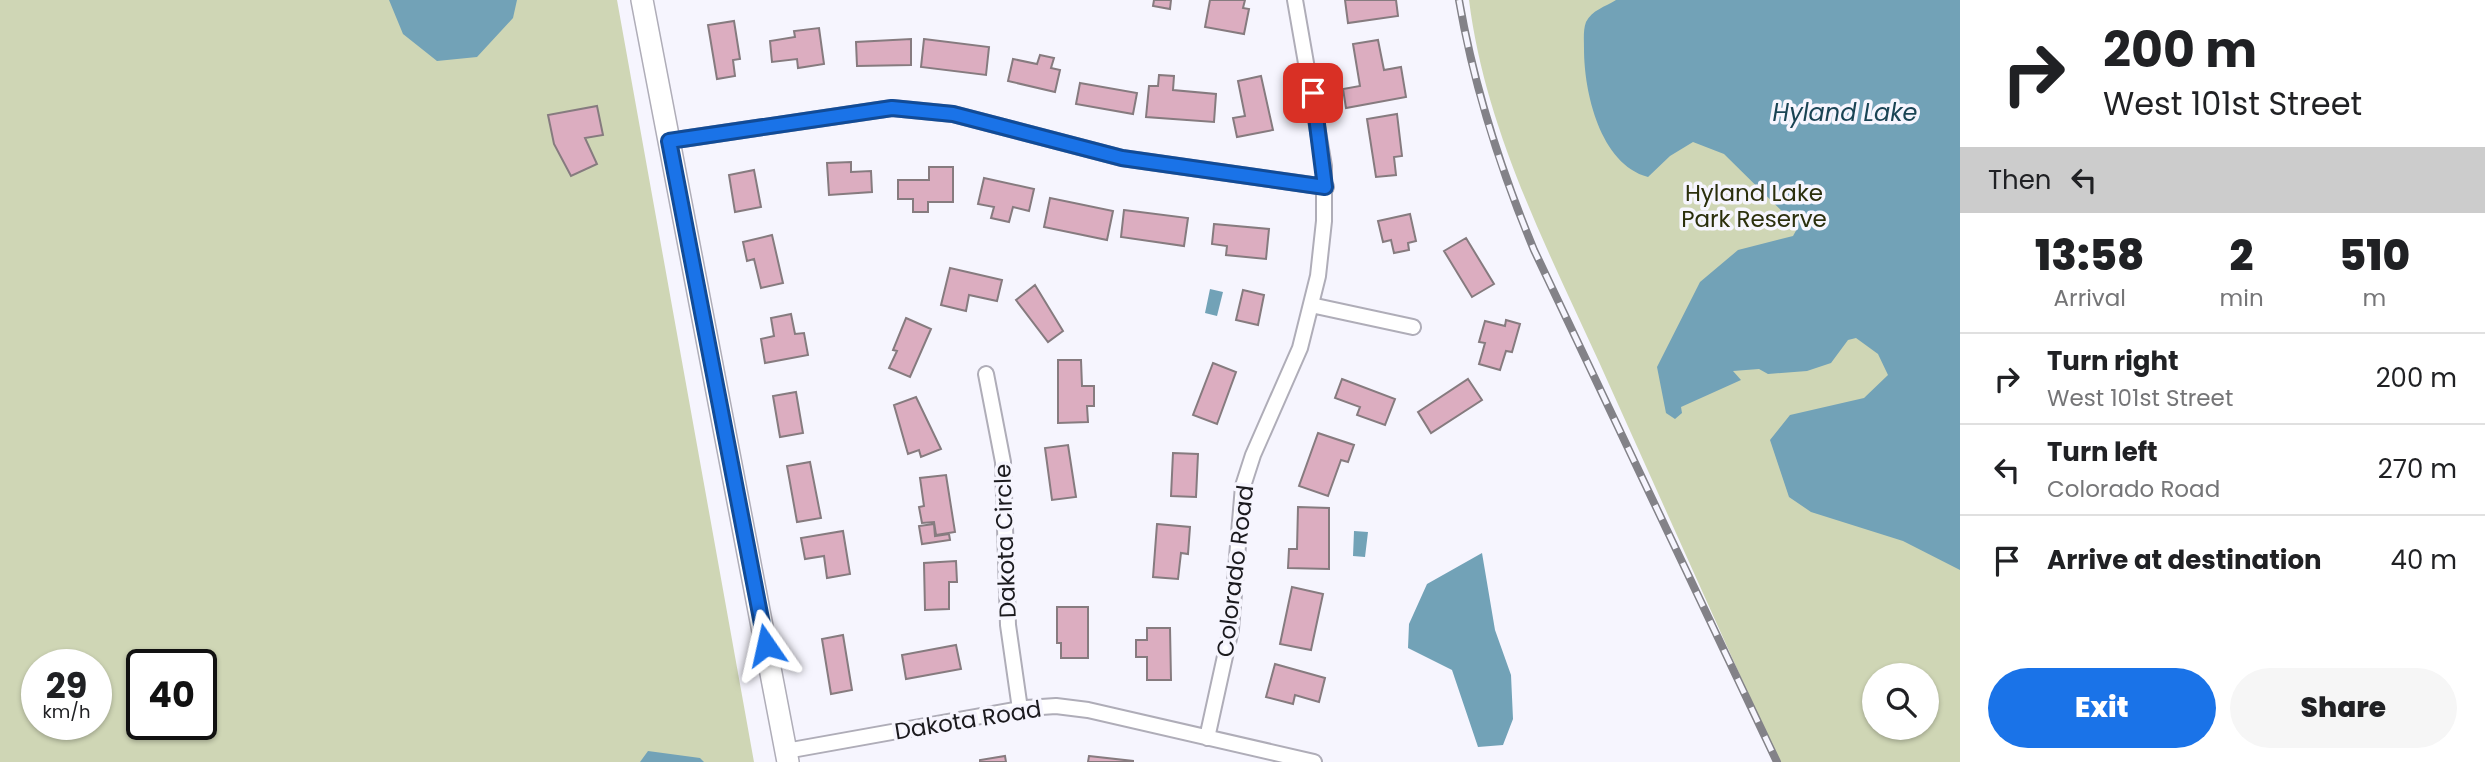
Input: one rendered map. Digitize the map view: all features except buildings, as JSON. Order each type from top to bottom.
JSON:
[{"type":"street","points":[[642,0],[787,757]]},
{"type":"street","name":"Colorado Road","points":[[1208,738],[1231,629],[1243,486],[1253,455],[1300,348],[1318,276],[1325,187],[1310,75],[1295,0]]},
{"type":"street","points":[[669,141],[892,108],[953,114],[1122,158],[1325,187]]},
{"type":"street","points":[[1311,305],[1413,327]]},
{"type":"street","name":"Dakota Circle","points":[[986,374],[1003,462],[1008,625],[1020,709]]},
{"type":"street","name":"Dakota Road","points":[[787,757],[1020,709],[1056,706],[1088,710],[1311,762]]},
{"type":"green space","points":[[0,0],[617,0],[754,762],[0,762]]},
{"type":"green space","name":"Hyland Lake Park Reserve","points":[[1469,0],[1960,0],[1960,762],[1779,762],[1539,230],[1503,140],[1477,48]]},
{"type":"water","points":[[389,0],[517,0],[513,18],[477,57],[437,61],[403,34]]},
{"type":"water","name":"Hyland Lake","points":[[1616,0],[1960,0],[1960,570],[1903,541],[1811,512],[1789,497],[1770,440],[1790,415],[1864,398],[1888,375],[1878,354],[1856,338],[1848,340],[1831,363],[1807,371],[1768,374],[1759,369],[1733,371],[1741,380],[1681,407],[1682,413],[1675,419],[1666,413],[1657,367],[1700,282],[1738,250],[1793,236],[1798,227],[1724,154],[1693,142],[1670,156],[1648,177],[1631,170],[1618,158],[1598,124],[1592,105],[1587,85],[1584,39],[1585,25],[1589,18]]},
{"type":"water","points":[[1210,289],[1223,292],[1217,316],[1205,313]]},
{"type":"water","points":[[1354,531],[1368,532],[1365,557],[1353,556]]},
{"type":"water","points":[[1482,553],[1495,630],[1511,675],[1513,719],[1503,745],[1478,747],[1452,670],[1408,648],[1409,624],[1427,584]]},
{"type":"water","points":[[648,751],[700,758],[704,762],[640,762]]},
{"type":"railway","points":[[1459,0],[1489,127],[1534,250],[1777,762]]},
{"type":"route","points":[[766,645],[669,141],[892,108],[953,114],[1122,158],[1325,187],[1313,93]]}]
